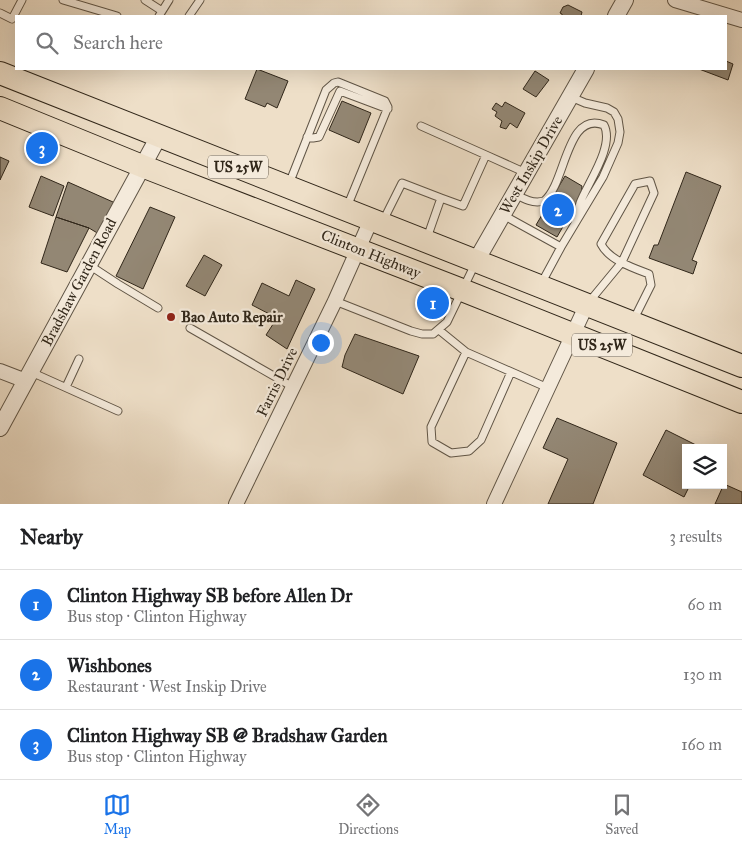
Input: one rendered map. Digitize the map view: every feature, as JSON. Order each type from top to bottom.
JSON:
[{"type":"highway","name":"US 25W","points":[[0,73],[742,366]]},
{"type":"highway","name":"Clinton Highway","points":[[0,108],[142,166],[574,334],[742,402]]},
{"type":"street","points":[[617,15],[625,0]]},
{"type":"street","points":[[675,0],[725,15]]},
{"type":"street","points":[[727,16],[742,20]]},
{"type":"street","name":"West Inskip Drive","points":[[476,261],[585,70]]},
{"type":"street","name":"Bradshaw Garden Road","points":[[0,428],[159,136]]},
{"type":"street","name":"Farris Drive","points":[[236,504],[358,250],[376,222]]},
{"type":"street","points":[[494,504],[587,304]]},
{"type":"street","points":[[0,371],[29,376]]},
{"type":"lane","points":[[0,13],[12,19],[22,0]]},
{"type":"lane","points":[[63,0],[114,15]]},
{"type":"lane","points":[[145,0],[161,14],[169,0]]},
{"type":"lane","points":[[190,15],[200,0]]},
{"type":"lane","points":[[288,187],[326,90],[338,82],[385,101],[388,109],[346,210]]},
{"type":"lane","points":[[307,137],[319,137],[340,91],[388,109]]},
{"type":"lane","points":[[540,286],[575,223],[603,178],[618,143],[620,132],[618,119],[614,112],[570,96]]},
{"type":"lane","points":[[515,194],[534,202],[544,201],[553,191],[576,134],[587,124],[598,123],[604,125],[607,136],[603,153],[598,168],[580,204],[575,223]]},
{"type":"lane","points":[[421,126],[526,173]]},
{"type":"lane","points":[[376,222],[402,183],[463,206],[486,155]]},
{"type":"lane","points":[[587,304],[622,262],[654,193],[650,180],[635,184],[601,244],[605,252],[622,262],[650,274],[651,285],[632,322]]},
{"type":"lane","points":[[426,241],[441,198]]},
{"type":"lane","points":[[502,215],[561,247]]},
{"type":"lane","points":[[335,301],[422,334],[433,334],[447,322],[476,261]]},
{"type":"lane","points":[[89,265],[158,308]]},
{"type":"lane","points":[[190,328],[293,387]]},
{"type":"lane","points":[[439,330],[466,352],[548,388]]},
{"type":"lane","points":[[466,352],[430,427],[432,442],[451,453],[469,451],[481,440],[512,372]]},
{"type":"lane","points":[[66,388],[79,359]]},
{"type":"lane","points":[[29,376],[66,388],[118,412]]},
{"type":"building","points":[[568,5],[582,12],[581,15],[562,15],[560,13],[563,7]]},
{"type":"building","points":[[727,61],[733,64],[728,80],[702,70],[727,70]]},
{"type":"building","points":[[257,70],[288,81],[277,108],[267,103],[265,107],[245,99]]},
{"type":"building","points":[[535,71],[549,80],[536,97],[523,89]]},
{"type":"building","points":[[342,101],[371,113],[359,143],[329,130]]},
{"type":"building","points":[[505,102],[525,113],[517,128],[510,123],[506,129],[500,127],[502,121],[495,116],[497,112],[492,109],[496,103],[502,107]]},
{"type":"building","points":[[0,157],[9,161],[0,180]]},
{"type":"building","points":[[686,172],[721,186],[692,260],[697,262],[693,274],[649,258],[654,245],[658,245]]},
{"type":"building","points":[[41,176],[64,186],[53,216],[29,207]]},
{"type":"building","points":[[565,176],[582,186],[581,195],[557,237],[536,225]]},
{"type":"building","points":[[68,182],[113,202],[117,206],[99,234],[89,228],[56,217]]},
{"type":"building","points":[[150,207],[175,217],[143,289],[116,276]]},
{"type":"building","points":[[56,217],[89,228],[67,272],[41,263]]},
{"type":"building","points":[[204,255],[222,265],[205,296],[186,286]]},
{"type":"building","points":[[296,280],[315,289],[287,349],[266,335],[277,318],[252,305],[262,283],[289,296]]},
{"type":"building","points":[[355,334],[419,356],[403,394],[342,367],[345,355]]},
{"type":"building","points":[[557,418],[617,443],[593,504],[548,504],[568,459],[543,448]]},
{"type":"building","points":[[666,430],[694,444],[682,444],[682,489],[688,489],[684,497],[643,475]]},
{"type":"building","points":[[727,485],[742,492],[742,504],[715,504],[722,489],[727,489]]},
{"type":"place","name":"Clinton Highway SB @ Bradshaw Garden","points":[[42,148]]},
{"type":"place","name":"Wishbones","points":[[558,210]]},
{"type":"place","name":"Clinton Highway SB before Allen Dr","points":[[433,303]]},
{"type":"place","name":"Bao Auto Repair","points":[[171,317]]}]
